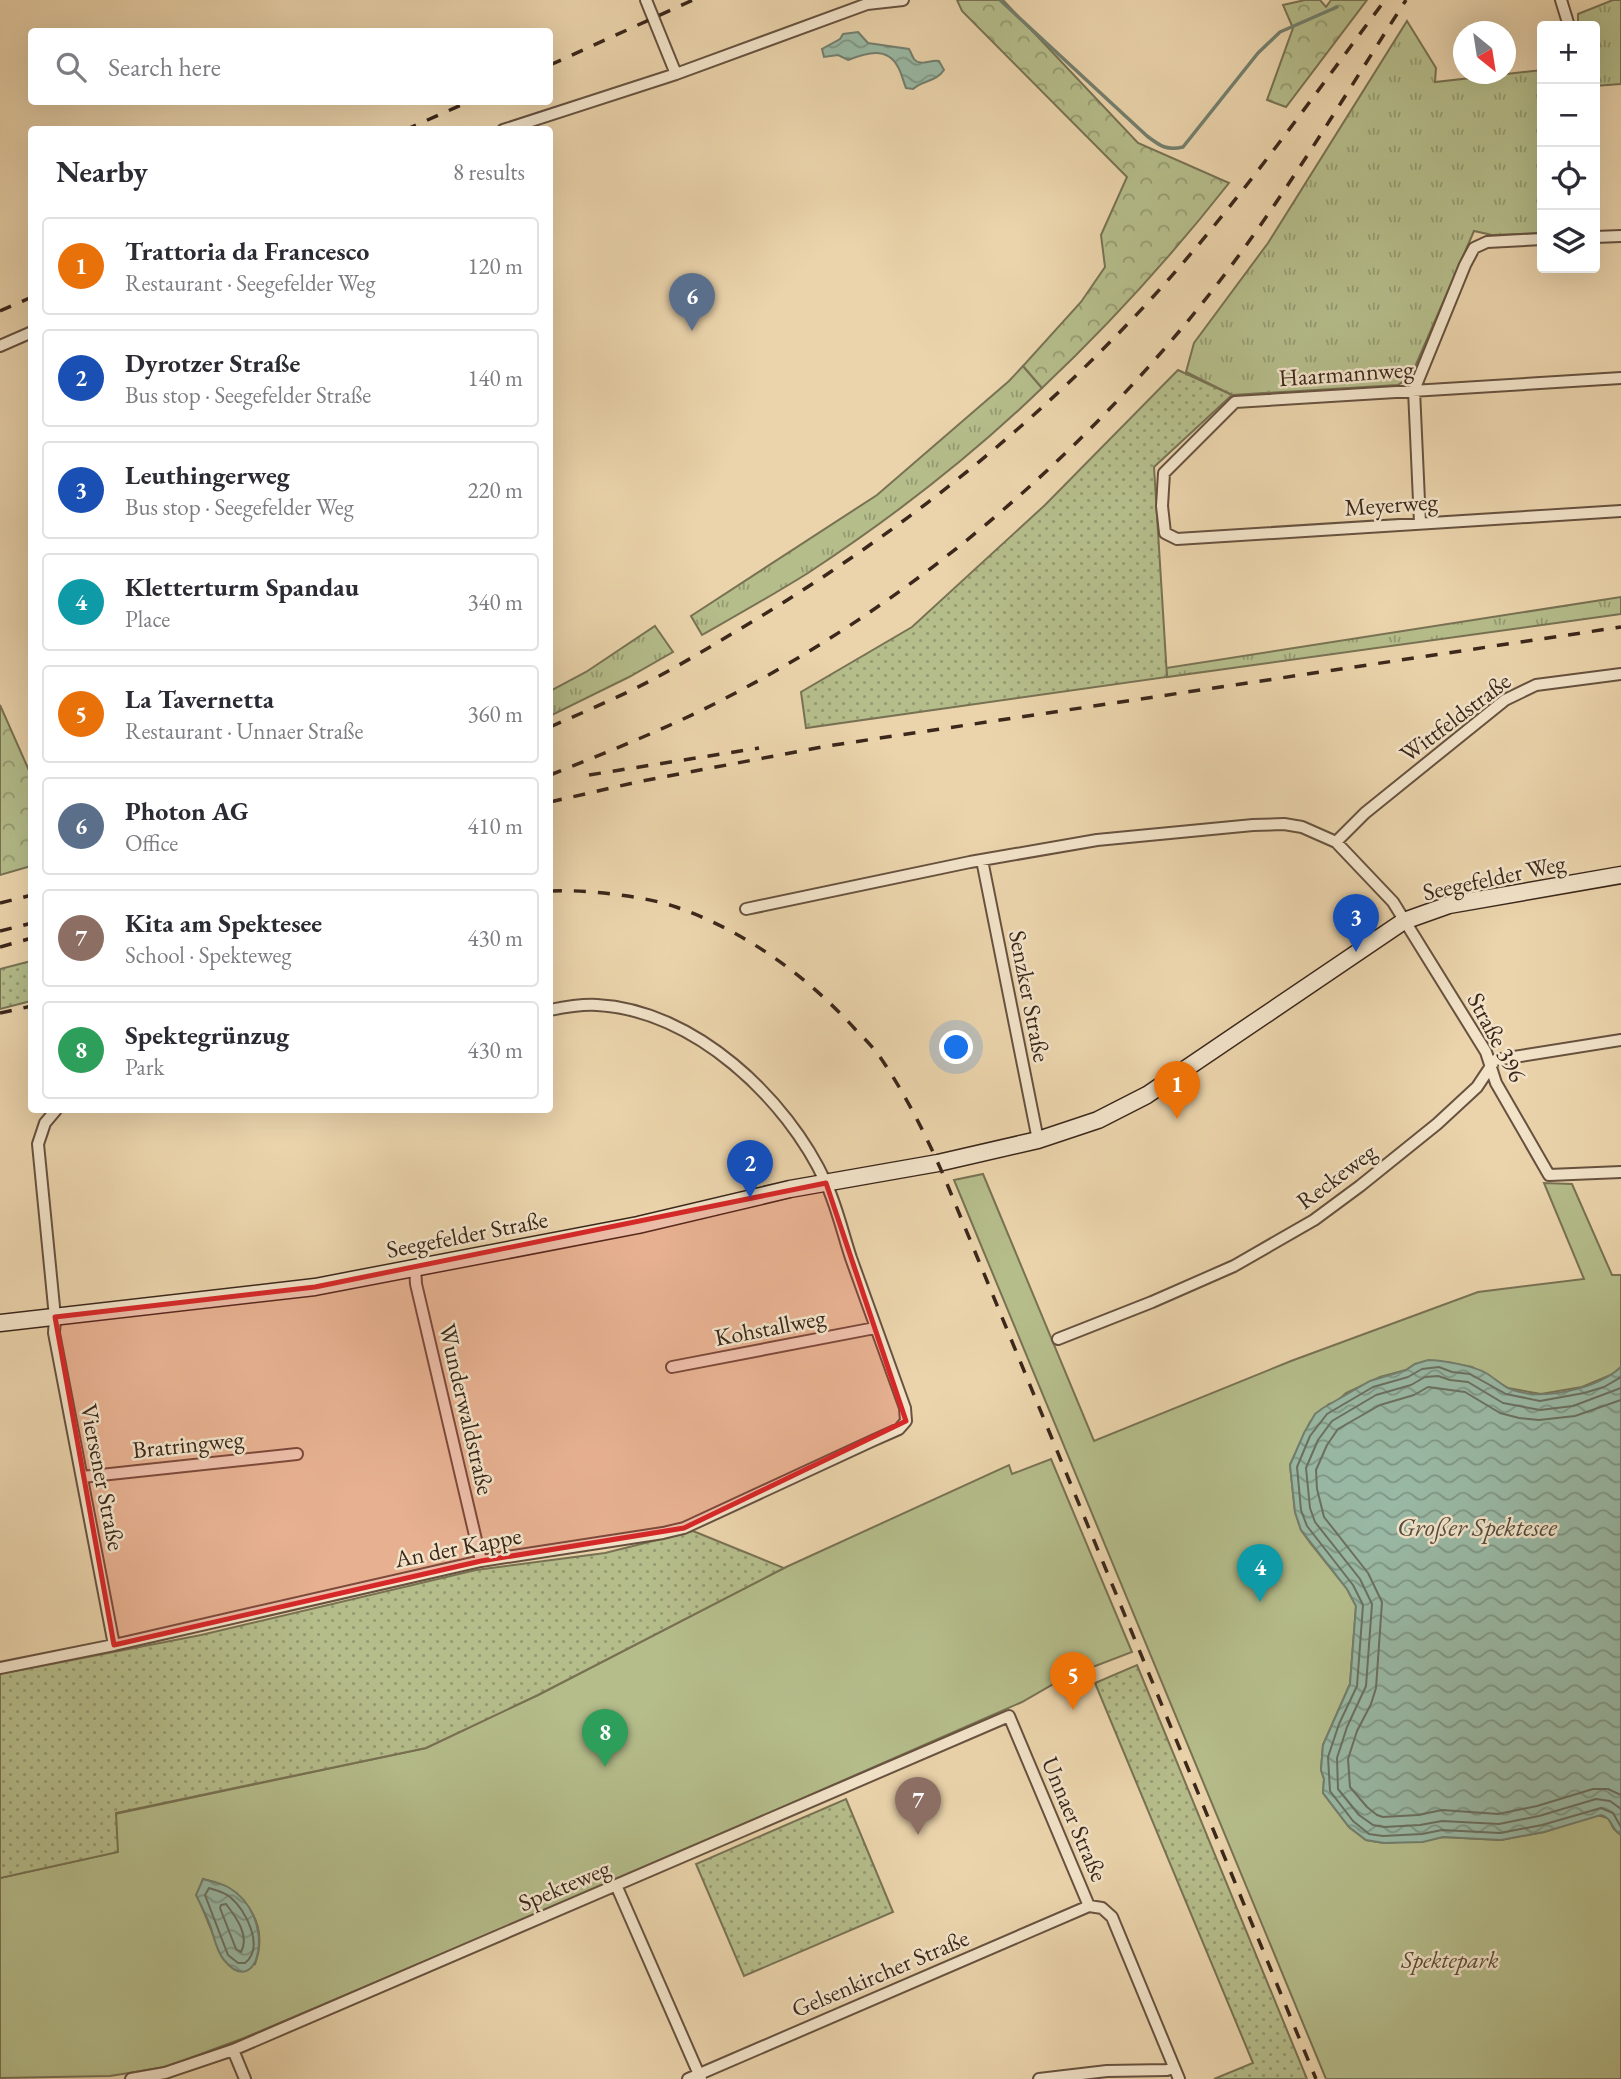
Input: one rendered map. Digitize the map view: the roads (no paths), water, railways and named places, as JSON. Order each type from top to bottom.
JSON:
[{"type":"street","points":[[646,0],[676,74]]},
{"type":"street","points":[[515,126],[676,74],[869,2],[903,0]]},
{"type":"street","points":[[1561,0],[1567,21]]},
{"type":"street","points":[[1600,237],[1621,236]]},
{"type":"street","points":[[1420,523],[1415,390],[1465,265],[1474,248],[1486,242],[1537,239]]},
{"type":"street","points":[[0,346],[28,334]]},
{"type":"street","name":"Haarmannweg","points":[[1165,533],[1162,506],[1164,473],[1235,402],[1621,378]]},
{"type":"street","name":"Meyerweg","points":[[1165,533],[1177,539],[1621,511]]},
{"type":"street","name":"Wittfeldstraße","points":[[1336,842],[1365,813],[1505,700],[1536,685],[1621,674]]},
{"type":"street","points":[[746,909],[982,860],[1097,840],[1284,824],[1302,827],[1336,842]]},
{"type":"street","name":"Straße 396","points":[[1336,842],[1393,902],[1486,1052],[1496,1083],[1549,1175],[1621,1172]]},
{"type":"street","name":"Senzker Straße","points":[[982,860],[1038,1140]]},
{"type":"street","name":"Seegefelder Weg","points":[[938,1163],[1038,1140],[1098,1120],[1141,1098],[1404,921],[1449,905],[1621,875]]},
{"type":"street","points":[[553,1010],[596,1005],[628,1010],[661,1020],[690,1033],[760,1089],[789,1119],[826,1183],[875,1328]]},
{"type":"street","points":[[1491,1064],[1499,1058],[1621,1040]]},
{"type":"street","name":"Reckeweg","points":[[1058,1339],[1234,1266],[1314,1220],[1437,1124],[1478,1087],[1491,1064]]},
{"type":"street","name":"Viersener Straße","points":[[53,1113],[45,1123],[38,1144],[55,1317],[54,1333],[114,1645]]},
{"type":"street","name":"Seegefelder Straße","points":[[0,1323],[303,1289],[648,1223],[750,1198],[938,1163]]},
{"type":"street","name":"Wunderwaldstraße","points":[[415,1267],[416,1284],[481,1561]]},
{"type":"street","name":"Kohstallweg","points":[[672,1367],[875,1328]]},
{"type":"street","name":"An der Kappe","points":[[0,1668],[114,1645],[481,1561],[684,1528],[899,1429],[906,1421],[905,1408],[875,1328]]},
{"type":"street","name":"Bratringweg","points":[[82,1477],[298,1454]]},
{"type":"street","name":"Spekteweg","points":[[131,2079],[165,2073],[233,2050],[1009,1716]]},
{"type":"street","name":"Unnaer Straße","points":[[1009,1716],[1089,1906],[1102,1908],[1112,1917],[1179,2079]]},
{"type":"street","points":[[616,1885],[696,2077]]},
{"type":"street","name":"Gelsenkircher Straße","points":[[696,2077],[1089,1906]]},
{"type":"street","points":[[233,2050],[245,2079]]},
{"type":"street","points":[[1039,2079],[1107,2071],[1167,2070],[1174,2067]]},
{"type":"water","points":[[858,32],[868,43],[909,49],[916,61],[939,61],[944,70],[937,77],[913,89],[906,88],[899,70],[888,56],[876,53],[848,60],[838,55],[824,57],[822,49],[840,39],[843,34]]},
{"type":"water","name":"Großer Spektesee","points":[[1428,1360],[1474,1368],[1508,1388],[1535,1394],[1551,1394],[1583,1387],[1621,1367],[1621,1835],[1608,1819],[1601,1815],[1544,1832],[1501,1840],[1443,1837],[1423,1842],[1384,1843],[1366,1840],[1349,1827],[1323,1793],[1323,1745],[1350,1684],[1356,1606],[1347,1589],[1301,1530],[1295,1512],[1290,1465],[1315,1414],[1370,1381]]},
{"type":"water","points":[[203,1879],[228,1887],[244,1900],[254,1917],[258,1951],[254,1963],[247,1971],[236,1970],[219,1952],[196,1895]]},
{"type":"waterway","points":[[1000,0],[1147,136],[1168,148],[1183,147],[1258,53],[1280,32],[1337,7]]},
{"type":"railway","points":[[553,64],[693,0]]},
{"type":"railway","points":[[553,726],[661,675],[794,596],[890,531],[1025,423],[1109,343],[1184,262],[1287,133],[1385,0]]},
{"type":"railway","points":[[553,774],[681,720],[794,660],[862,618],[927,571],[990,521],[1050,468],[1107,412],[1161,353],[1212,291],[1288,185],[1406,0]]},
{"type":"railway","points":[[414,126],[461,105]]},
{"type":"railway","points":[[0,311],[28,299]]},
{"type":"railway","points":[[553,801],[637,782],[827,746],[1621,627]]},
{"type":"railway","points":[[589,775],[759,748]]},
{"type":"railway","points":[[553,891],[596,892],[648,900],[676,907],[726,929],[773,957],[816,991],[868,1043],[890,1071],[916,1116],[945,1179],[1316,2079]]},
{"type":"railway","points":[[0,903],[28,896]]},
{"type":"railway","points":[[0,931],[28,924]]},
{"type":"railway","points":[[0,947],[28,939]]},
{"type":"railway","points":[[0,1013],[28,1007]]},
{"type":"place","name":"Photon AG","points":[[692,331]]},
{"type":"place","name":"Leuthingerweg","points":[[1356,952]]},
{"type":"place","name":"Trattoria da Francesco","points":[[1177,1119]]},
{"type":"place","name":"Dyrotzer Straße","points":[[750,1198]]},
{"type":"place","name":"Kletterturm Spandau","points":[[1260,1602]]},
{"type":"place","name":"La Tavernetta","points":[[1073,1710]]},
{"type":"place","name":"Spektegrünzug","points":[[605,1767]]},
{"type":"place","name":"Kita am Spektesee","points":[[918,1835]]},
{"type":"park label","name":"Spektepark","points":[[1450,1959]]}]
